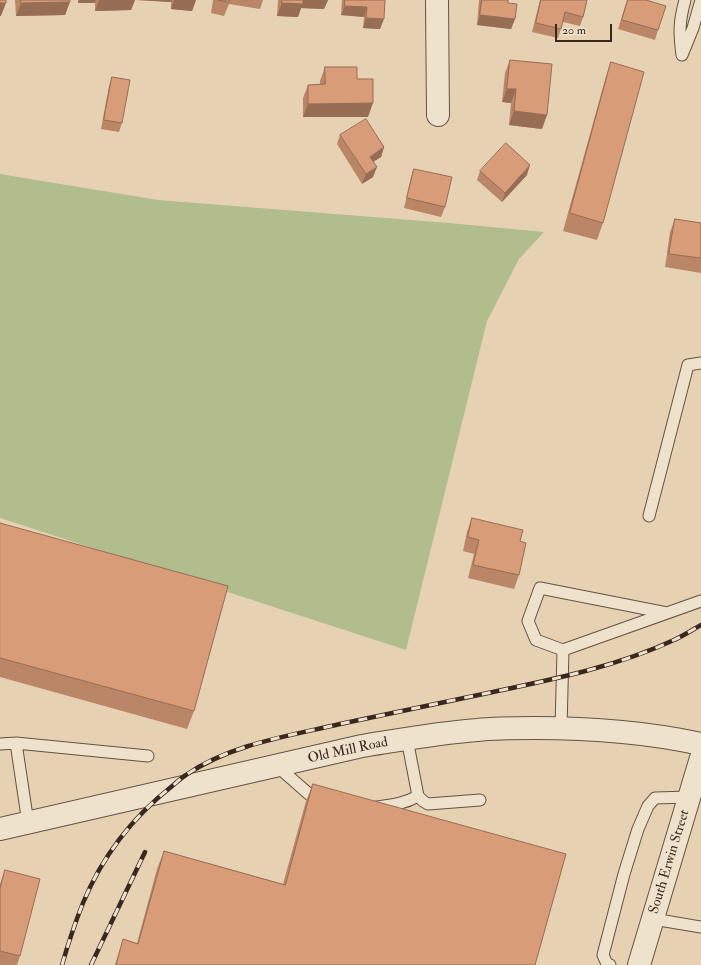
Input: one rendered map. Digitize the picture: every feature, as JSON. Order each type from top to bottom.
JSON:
[{"type":"street","points":[[437,0],[438,115]]},
{"type":"street","name":"Old Mill Road","points":[[0,830],[362,746],[478,730],[508,728],[561,728],[605,730],[676,739],[701,744]]},
{"type":"street","name":"South Erwin Street","points":[[639,965],[701,758]]},
{"type":"lane","points":[[685,0],[680,17],[679,28],[682,56],[693,28],[701,0]]},
{"type":"lane","points":[[649,516],[688,365],[701,363]]},
{"type":"lane","points":[[667,613],[540,588],[528,621],[536,640],[563,650],[701,601]]},
{"type":"lane","points":[[561,728],[563,650]]},
{"type":"lane","points":[[406,739],[418,796],[423,801],[428,804],[480,800]]},
{"type":"lane","points":[[0,744],[16,743],[148,756]]},
{"type":"lane","points":[[16,743],[28,823]]},
{"type":"lane","points":[[277,766],[310,795],[332,804]]},
{"type":"lane","points":[[367,808],[397,804],[409,801],[418,796]]},
{"type":"lane","points":[[610,965],[607,964],[602,955],[624,874],[638,829],[648,806],[655,798],[689,797]]},
{"type":"lane","points":[[653,919],[701,927]]},
{"type":"green space","points":[[0,174],[158,200],[544,232],[519,259],[487,321],[406,650],[0,518]]},
{"type":"building","points":[[0,0],[6,0],[6,3],[0,3]]},
{"type":"building","points":[[21,0],[70,0],[70,2],[21,3]]},
{"type":"building","points":[[218,0],[230,0],[229,2]]},
{"type":"building","points":[[282,0],[303,0],[303,4],[282,3]]},
{"type":"building","points":[[345,0],[385,0],[384,19],[366,18],[367,7],[345,6]]},
{"type":"building","points":[[482,0],[508,0],[508,3],[517,4],[515,19],[480,15]]},
{"type":"building","points":[[541,0],[587,0],[583,17],[565,12],[561,29],[536,23]]},
{"type":"building","points":[[628,0],[646,0],[666,6],[658,30],[622,20]]},
{"type":"building","points":[[510,60],[552,64],[547,115],[514,111],[516,89],[507,89]]},
{"type":"building","points":[[611,62],[644,72],[603,223],[570,213]]},
{"type":"building","points":[[325,67],[357,67],[357,79],[373,79],[373,103],[308,104],[308,85],[325,84]]},
{"type":"building","points":[[112,77],[130,80],[122,123],[104,120]]},
{"type":"building","points":[[366,119],[384,147],[370,157],[377,167],[366,174],[340,135]]},
{"type":"building","points":[[506,143],[530,165],[505,193],[480,171]]},
{"type":"building","points":[[414,169],[452,177],[445,207],[407,198]]},
{"type":"building","points":[[675,219],[701,223],[701,258],[669,254]]},
{"type":"building","points":[[472,518],[523,530],[520,541],[526,543],[519,575],[473,565],[479,540],[468,537]]},
{"type":"building","points":[[0,523],[228,586],[194,711],[0,658]]},
{"type":"building","points":[[313,784],[566,854],[535,965],[116,965],[123,939],[138,944],[164,851],[285,885]]},
{"type":"building","points":[[5,870],[40,879],[20,956],[0,951],[0,889]]},
{"type":"railway","points":[[62,965],[83,903],[99,870],[109,854],[131,825],[144,811],[182,778],[203,764],[241,748],[281,737],[582,672],[629,658],[652,649],[701,625]]},
{"type":"railway","points":[[91,965],[145,852]]}]
